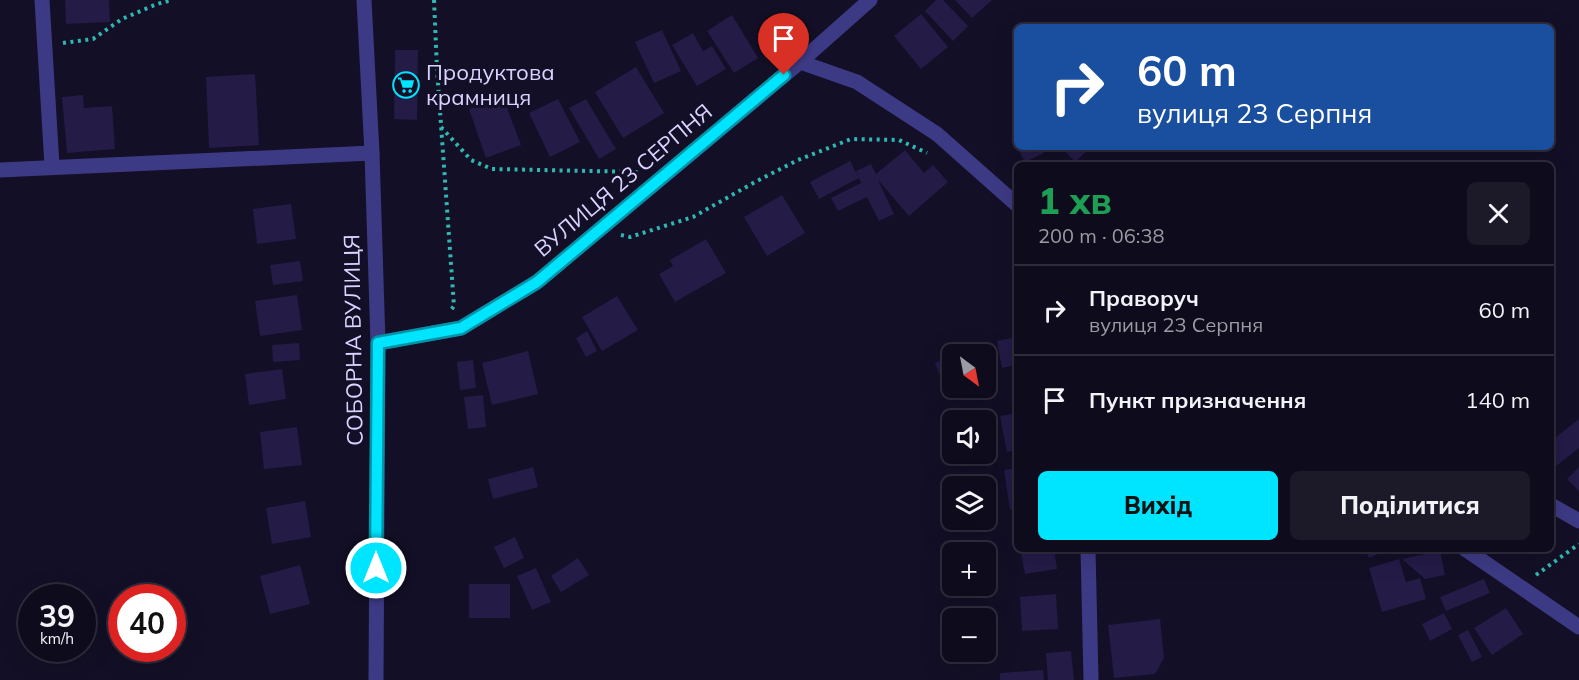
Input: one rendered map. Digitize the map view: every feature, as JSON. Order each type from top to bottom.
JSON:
[{"type":"street","points":[[42,0],[52,166]]},
{"type":"street","name":"СОБОРНА ВУЛИЦЯ","points":[[364,0],[378,343],[376,680]]},
{"type":"street","name":"ВУЛИЦЯ 23 СЕРПНЯ","points":[[378,343],[461,328],[537,282],[801,62],[870,0]]},
{"type":"street","points":[[801,62],[857,82],[937,134],[1014,203]]},
{"type":"street","points":[[0,170],[372,153]]},
{"type":"street","points":[[1554,507],[1579,521]]},
{"type":"street","points":[[1088,552],[1090,680]]},
{"type":"street","points":[[1470,552],[1579,627]]},
{"type":"path","points":[[45,46],[93,39],[122,20],[157,4],[172,0]]},
{"type":"path","points":[[434,0],[454,306],[439,332]]},
{"type":"path","points":[[441,127],[471,160],[492,169],[623,173],[669,171]]},
{"type":"path","points":[[598,231],[630,237],[693,217],[798,160],[851,139],[899,140],[928,153]]},
{"type":"path","points":[[1521,586],[1579,544]]},
{"type":"building","points":[[65,0],[109,0],[110,22],[66,24]]},
{"type":"building","points":[[936,0],[943,0],[968,26],[953,41],[925,11]]},
{"type":"building","points":[[955,0],[992,0],[972,18]]},
{"type":"building","points":[[921,14],[948,47],[921,69],[894,36]]},
{"type":"building","points":[[732,15],[758,58],[734,73],[707,31]]},
{"type":"building","points":[[662,30],[681,71],[654,83],[635,42]]},
{"type":"building","points":[[693,33],[703,51],[712,46],[726,69],[697,86],[672,45]]},
{"type":"building","name":"Продуктова крамниця","points":[[395,50],[418,50],[417,120],[394,119]]},
{"type":"building","points":[[636,67],[664,113],[623,138],[595,92]]},
{"type":"building","points":[[255,74],[259,145],[209,148],[206,77]]},
{"type":"building","points":[[83,95],[84,108],[112,106],[115,149],[67,153],[62,97]]},
{"type":"building","points":[[503,97],[521,145],[486,158],[469,109]]},
{"type":"building","points":[[558,99],[580,142],[550,157],[529,113]]},
{"type":"building","points":[[586,99],[616,149],[599,159],[569,108]]},
{"type":"building","points":[[905,150],[924,173],[933,165],[948,182],[909,216],[878,180],[894,214],[879,221],[867,197],[838,211],[831,198],[861,183],[856,171],[871,164],[876,174]]},
{"type":"building","points":[[1019,150],[1042,150],[1044,153],[1025,162]]},
{"type":"building","points":[[1064,150],[1088,150],[1075,162]]},
{"type":"building","points":[[850,161],[859,178],[819,199],[810,182]]},
{"type":"building","points":[[782,195],[805,233],[767,256],[744,217]]},
{"type":"building","points":[[291,204],[296,239],[257,244],[253,209]]},
{"type":"building","points":[[706,239],[726,273],[675,302],[659,274],[673,266],[670,260]]},
{"type":"building","points":[[300,261],[303,281],[273,285],[270,265]]},
{"type":"building","points":[[297,295],[302,330],[260,336],[255,301]]},
{"type":"building","points":[[617,296],[638,330],[602,351],[582,317]]},
{"type":"building","points":[[587,331],[597,351],[586,357],[576,338]]},
{"type":"building","points":[[1014,338],[1014,366],[1002,368],[997,341]]},
{"type":"building","points":[[299,343],[300,360],[273,362],[272,345]]},
{"type":"building","points":[[528,351],[538,394],[492,405],[482,363]]},
{"type":"building","points":[[473,360],[476,388],[460,390],[457,362]]},
{"type":"building","points":[[942,360],[942,380],[935,363]]},
{"type":"building","points":[[282,369],[286,399],[249,405],[245,374]]},
{"type":"building","points":[[483,395],[486,427],[468,429],[464,397]]},
{"type":"building","points":[[1014,414],[1014,451],[1007,452],[1000,416]]},
{"type":"building","points":[[1579,419],[1579,448],[1554,468],[1554,439]]},
{"type":"building","points":[[297,427],[302,465],[264,469],[260,432]]},
{"type":"building","points":[[533,467],[538,487],[493,499],[488,479]]},
{"type":"building","points":[[1579,467],[1579,491],[1567,479]]},
{"type":"building","points":[[1014,468],[1014,509],[1010,510],[1004,470]]},
{"type":"building","points":[[305,501],[311,537],[272,544],[266,508]]},
{"type":"building","points":[[515,537],[524,558],[504,568],[494,547]]},
{"type":"building","points":[[1054,552],[1057,569],[1025,574],[1021,554]]},
{"type":"building","points":[[1366,552],[1382,552],[1369,558]]},
{"type":"building","points":[[1440,552],[1445,575],[1425,579],[1402,559]]},
{"type":"building","points":[[578,558],[589,575],[561,592],[551,576]]},
{"type":"building","points":[[1399,559],[1406,582],[1420,578],[1426,599],[1382,612],[1369,568]]},
{"type":"building","points":[[300,565],[310,604],[270,614],[260,576]]},
{"type":"building","points":[[536,568],[551,602],[532,610],[517,576]]},
{"type":"building","points":[[1484,579],[1490,593],[1446,611],[1440,597]]},
{"type":"building","points":[[469,584],[510,584],[510,618],[469,618]]},
{"type":"building","points":[[1056,594],[1058,629],[1022,631],[1020,597]]},
{"type":"building","points":[[1506,608],[1523,634],[1492,655],[1474,628]]},
{"type":"building","points":[[1444,613],[1452,629],[1430,641],[1422,624]]},
{"type":"building","points":[[1160,619],[1164,658],[1155,674],[1114,678],[1108,625]]},
{"type":"building","points":[[1468,630],[1482,657],[1472,662],[1458,635]]},
{"type":"building","points":[[1071,651],[1074,680],[1048,680],[1046,653]]},
{"type":"building","points":[[1043,670],[1044,680],[1000,680],[1000,673]]},
{"type":"place","name":"Продуктова крамниця","points":[[406,85]]},
{"type":"route","points":[[376,568],[378,343],[461,328],[537,282],[784,75]]}]
